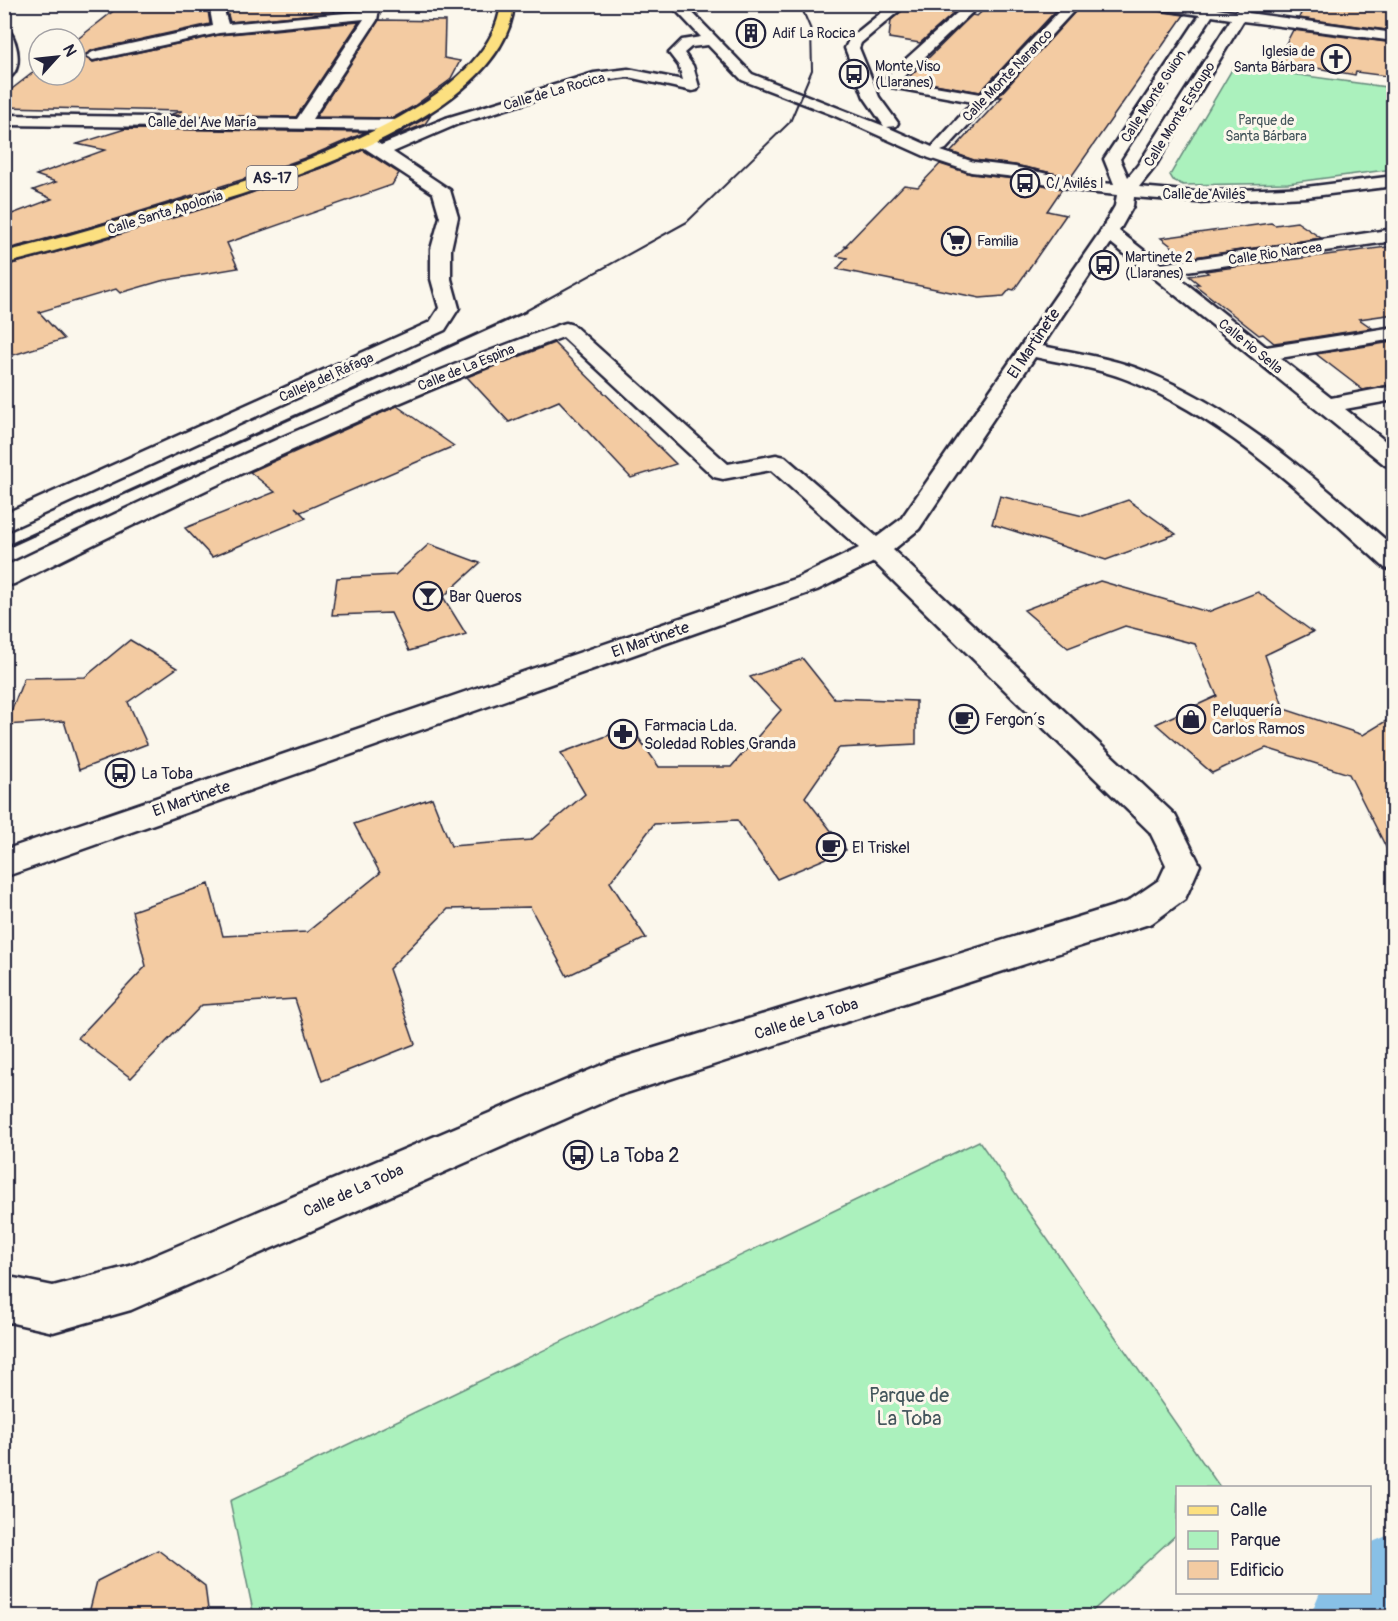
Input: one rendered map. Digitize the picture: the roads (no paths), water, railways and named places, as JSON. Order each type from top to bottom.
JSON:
[{"type":"main road","name":"Calle Santa Apolonia","points":[[4,258],[141,220],[373,147],[472,74],[497,44],[508,14],[508,4]]},
{"type":"street","points":[[215,4],[221,24],[219,29]]},
{"type":"street","name":"Calle de Avilés","points":[[675,4],[732,60],[882,125],[1015,172]]},
{"type":"street","points":[[882,125],[877,110],[855,97],[852,48],[855,41],[901,4]]},
{"type":"street","points":[[975,4],[890,81],[896,84],[984,99]]},
{"type":"street","name":"Calle Monte Naranco","points":[[940,146],[1074,4]]},
{"type":"street","points":[[1150,4],[1243,11],[1394,37]]},
{"type":"street","name":"Calle Monte Guion","points":[[1126,191],[1112,159],[1211,8]]},
{"type":"street","points":[[93,56],[219,29],[373,9]]},
{"type":"street","points":[[302,123],[373,9]]},
{"type":"street","name":"Calle Monte Estoupo","points":[[1126,191],[1145,168],[1243,11]]},
{"type":"street","points":[[4,33],[11,41],[12,57],[4,76]]},
{"type":"street","name":"Calle de La Rocica","points":[[373,147],[594,77],[628,74],[692,87],[686,66],[676,53],[687,43],[712,40]]},
{"type":"street","name":"Calle de Avilés","points":[[809,95],[855,97],[882,125],[935,154],[971,167],[1015,172],[1086,187],[1196,197],[1306,192],[1394,181]]},
{"type":"street","name":"Calle del Ave María","points":[[4,120],[400,125]]},
{"type":"street","name":"Calleja del Ráfaga","points":[[4,524],[438,326],[449,308],[441,279],[441,249],[449,217],[441,190],[373,147]]},
{"type":"street","name":"El Martinete","points":[[4,864],[807,584],[877,550],[910,524],[1109,232],[1124,206],[1126,191]]},
{"type":"street","name":"Calle rio Sella","points":[[1109,232],[1325,405],[1390,453]]},
{"type":"street","name":"Calle Rio Narcea","points":[[1157,270],[1394,235]]},
{"type":"street","name":"Calle de La Espina","points":[[4,578],[129,516],[348,416],[466,365],[566,329],[723,472],[776,462],[877,550]]},
{"type":"street","points":[[1262,354],[1394,333]]},
{"type":"street","points":[[1028,349],[1135,375],[1192,401],[1245,433],[1394,562]]},
{"type":"street","points":[[1325,405],[1394,393]]},
{"type":"street","name":"Calle de La Toba","points":[[4,1298],[53,1309],[131,1288],[609,1080],[1139,913],[1173,889],[1183,865],[1163,824],[877,550]]},
{"type":"waterway","points":[[1379,1616],[1394,1601]]},
{"type":"railway","points":[[522,313],[687,222],[790,122],[812,70],[811,30],[800,4]]},
{"type":"railway","points":[[33,535],[525,312]]},
{"type":"railway","points":[[4,548],[37,533]]},
{"type":"place","name":"Adif La Rocica","points":[[751,33]]},
{"type":"place","name":"Iglesia de Santa Bárbara","points":[[1336,59]]},
{"type":"place","name":"Monte Viso (Llaranes)","points":[[854,74]]},
{"type":"place","name":"C/ Avilés I","points":[[1025,183]]},
{"type":"place","name":"Familia","points":[[956,241]]},
{"type":"place","name":"Martinete 2 (Llaranes)","points":[[1104,265]]},
{"type":"place","name":"Bar Queros","points":[[428,596]]},
{"type":"place","name":"Fergon´s","points":[[964,719]]},
{"type":"place","name":"Peluquería Carlos Ramos","points":[[1191,719]]},
{"type":"place","name":"Farmacia Lda. Soledad Robles Granda","points":[[623,734]]},
{"type":"place","name":"La Toba","points":[[120,773]]},
{"type":"place","name":"El Triskel","points":[[831,847]]},
{"type":"place","name":"La Toba 2","points":[[578,1155]]},
{"type":"park label","name":"Parque de Santa Bárbara","points":[[1266,128]]},
{"type":"park label","name":"Parque de La Toba","points":[[909,1406]]}]
